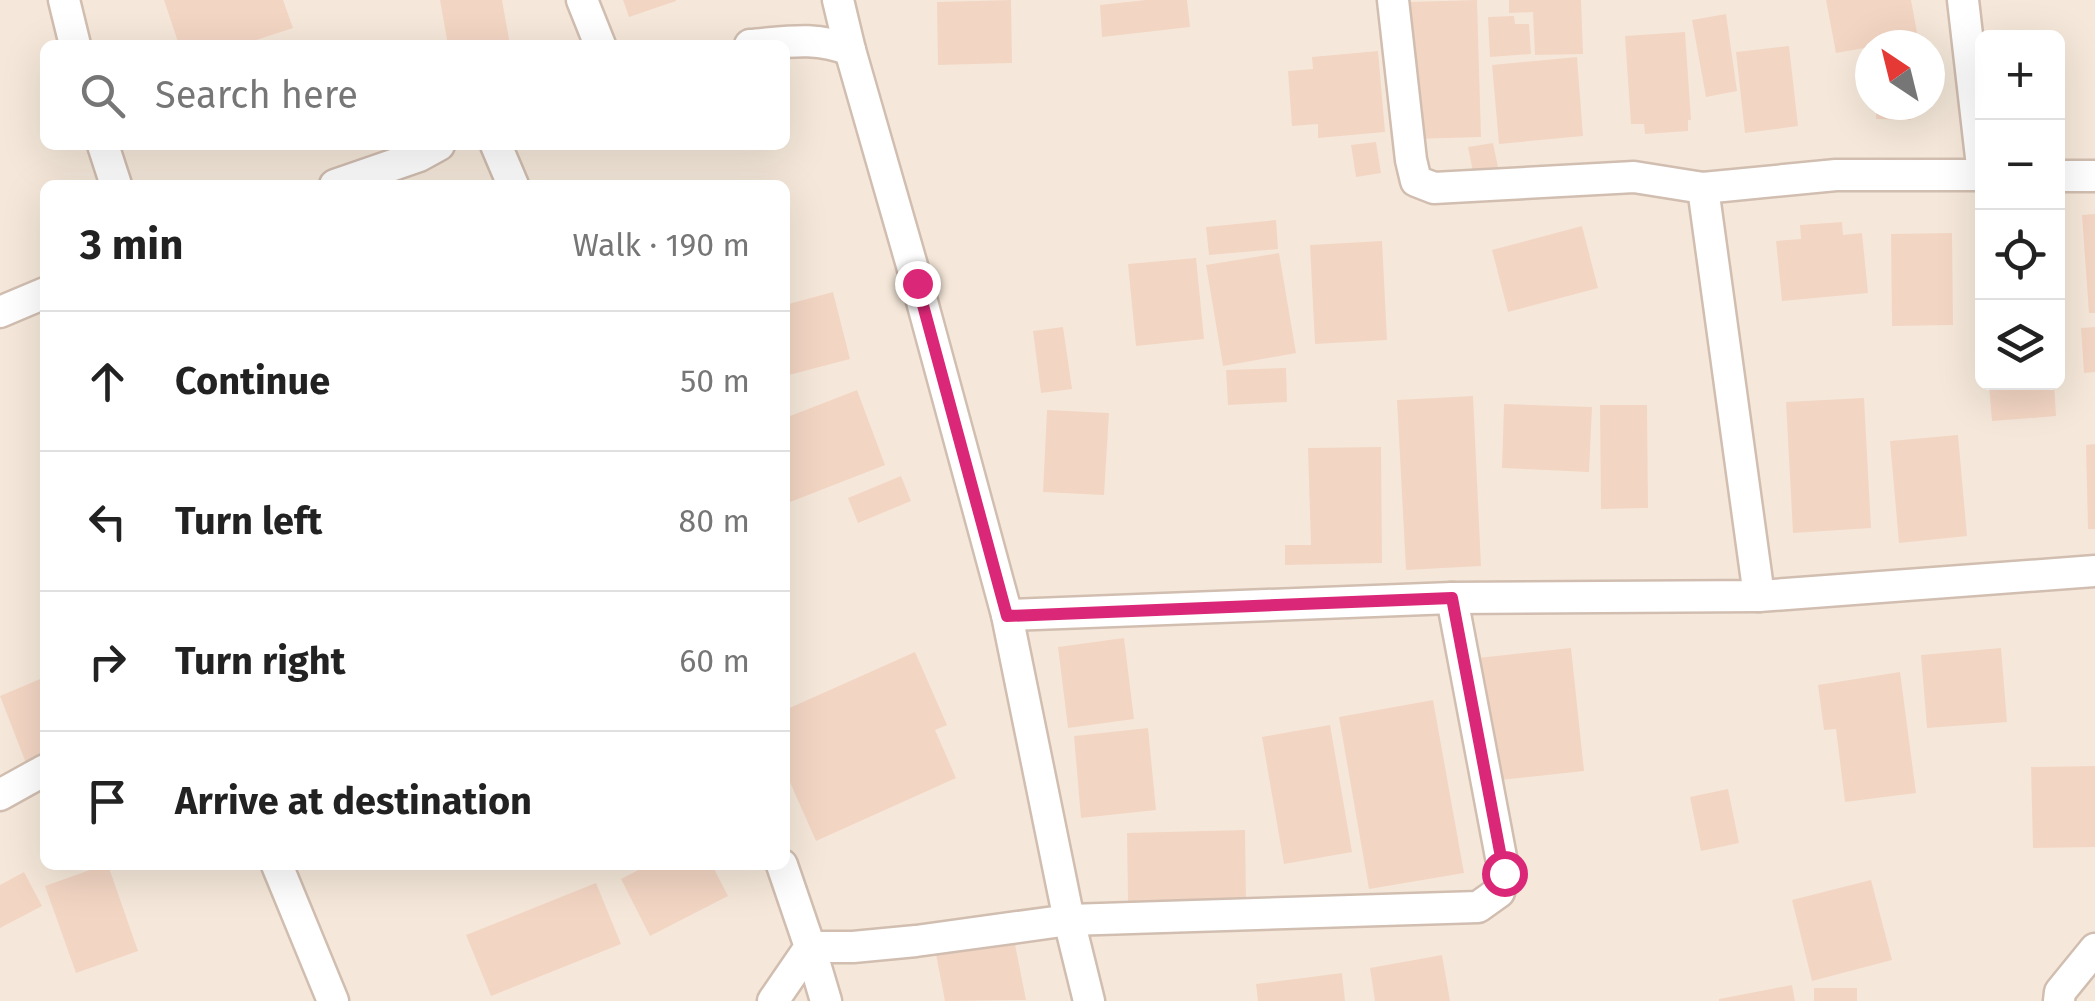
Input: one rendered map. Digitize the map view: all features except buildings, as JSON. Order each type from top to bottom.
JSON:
[{"type":"street","points":[[64,0],[74,40]]},
{"type":"street","points":[[582,0],[598,40]]},
{"type":"street","points":[[838,0],[1007,616],[1089,1001]]},
{"type":"street","points":[[1393,0],[1411,160],[1416,182],[1434,188],[1634,178],[1703,188],[1836,175],[1975,175]]},
{"type":"street","points":[[1964,0],[1977,120]]},
{"type":"street","points":[[790,42],[829,42],[850,50]]},
{"type":"street","points":[[105,150],[114,180]]},
{"type":"street","points":[[349,180],[430,150]]},
{"type":"street","points":[[498,150],[511,180]]},
{"type":"street","points":[[2065,176],[2095,176]]},
{"type":"street","points":[[1703,188],[1759,596]]},
{"type":"street","points":[[0,312],[40,295]]},
{"type":"street","points":[[1007,616],[1452,598],[1759,596],[2095,571]]},
{"type":"street","points":[[810,947],[916,941],[1069,920],[1478,907],[1499,892],[1504,873],[1452,598]]},
{"type":"street","points":[[0,795],[40,773]]},
{"type":"street","points":[[279,870],[333,1001]]},
{"type":"street","points":[[784,870],[826,1001]]},
{"type":"street","points":[[772,1001],[810,947]]},
{"type":"street","points":[[2060,1001],[2060,992],[2095,949]]},
{"type":"shaded area","points":[[0,0],[2095,0],[2095,1001],[0,1001]]},
{"type":"route","points":[[917,283],[1007,616],[1452,598],[1504,873]]}]
